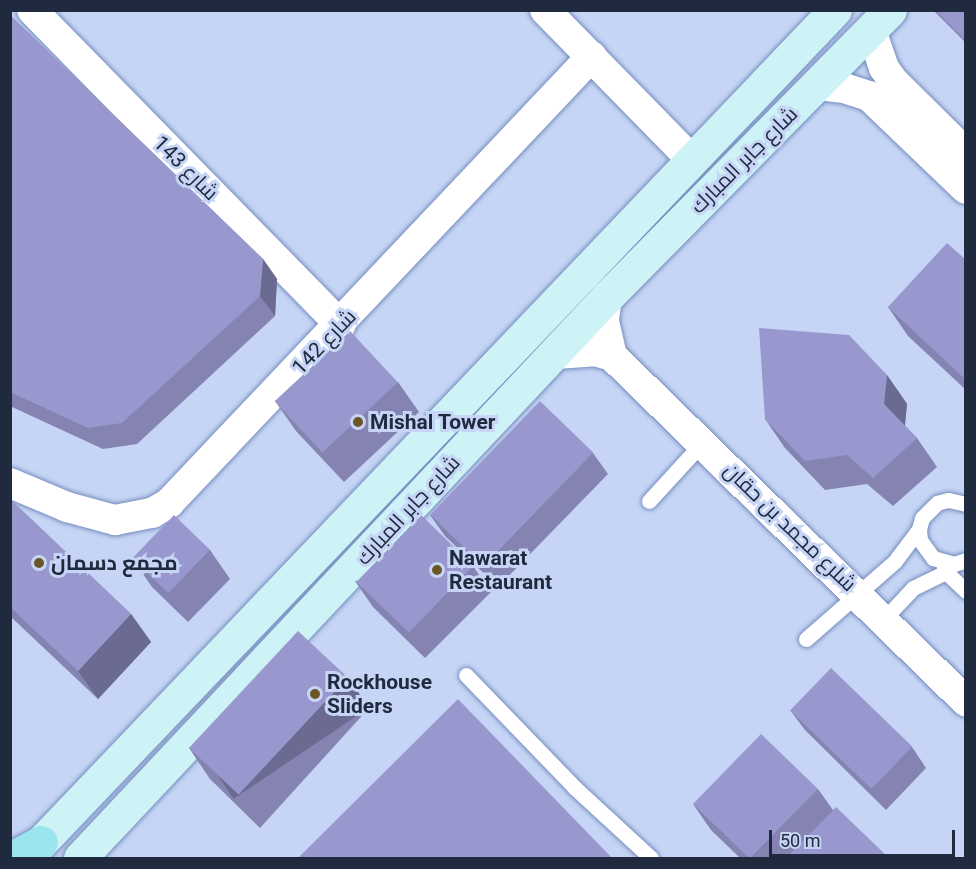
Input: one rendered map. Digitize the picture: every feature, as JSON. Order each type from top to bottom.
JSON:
[{"type":"main road","name":"شارع جابر المبارك","points":[[34,850],[691,159],[836,10]]},
{"type":"main road","name":"شارع جابر المبارك","points":[[80,858],[608,297],[819,85],[880,20]]},
{"type":"main road","points":[[12,858],[34,850]]},
{"type":"street","name":"شارع 143","points":[[32,10],[342,325]]},
{"type":"street","points":[[545,11],[592,56],[691,159]]},
{"type":"street","points":[[880,20],[884,68],[893,81],[966,153]]},
{"type":"street","name":"شارع 142","points":[[10,483],[67,507],[115,520],[152,513],[183,491],[342,325],[592,56]]},
{"type":"street","points":[[819,85],[844,88],[869,96],[966,189]]},
{"type":"street","points":[[556,354],[595,351],[612,356],[604,320],[608,297]]},
{"type":"street","name":"شلرع مجمد بن حقان","points":[[612,356],[860,594],[966,702]]},
{"type":"lane","points":[[649,501],[702,443]]},
{"type":"lane","points":[[806,639],[860,594],[908,549],[922,518],[937,503],[948,500],[966,504]]},
{"type":"lane","points":[[919,529],[925,550],[966,591]]},
{"type":"lane","points":[[884,619],[913,588],[944,567],[966,560]]},
{"type":"lane","points":[[466,675],[574,787],[651,858]]},
{"type":"building","points":[[935,10],[966,10],[966,41]]},
{"type":"building","points":[[10,15],[263,259],[260,296],[122,423],[88,428],[10,392]]},
{"type":"building","points":[[947,243],[966,260],[966,380],[888,307]]},
{"type":"building","points":[[759,328],[849,335],[887,375],[884,404],[917,438],[873,478],[847,455],[805,461],[765,419]]},
{"type":"building","points":[[350,331],[398,382],[322,452],[275,401]]},
{"type":"building","points":[[540,401],[593,452],[483,566],[430,515]]},
{"type":"building","name":"مجمع دسمان","points":[[10,499],[131,614],[78,671],[10,607]]},
{"type":"building","points":[[174,515],[210,550],[168,593],[132,558]]},
{"type":"building","points":[[421,515],[474,566],[409,633],[356,582]]},
{"type":"building","points":[[298,631],[348,677],[239,794],[189,748]]},
{"type":"building","points":[[831,668],[912,746],[871,789],[790,710]]},
{"type":"building","points":[[458,699],[612,858],[298,858]]},
{"type":"building","points":[[761,734],[818,789],[749,858],[693,804]]},
{"type":"building","points":[[836,807],[889,858],[786,858]]},
{"type":"place","name":"Mishal Tower","points":[[358,422]]},
{"type":"place","name":"مجمع دسمان","points":[[39,563]]},
{"type":"place","name":"Nawarat Restaurant","points":[[437,570]]},
{"type":"place","name":"Rockhouse Sliders","points":[[315,694]]}]
